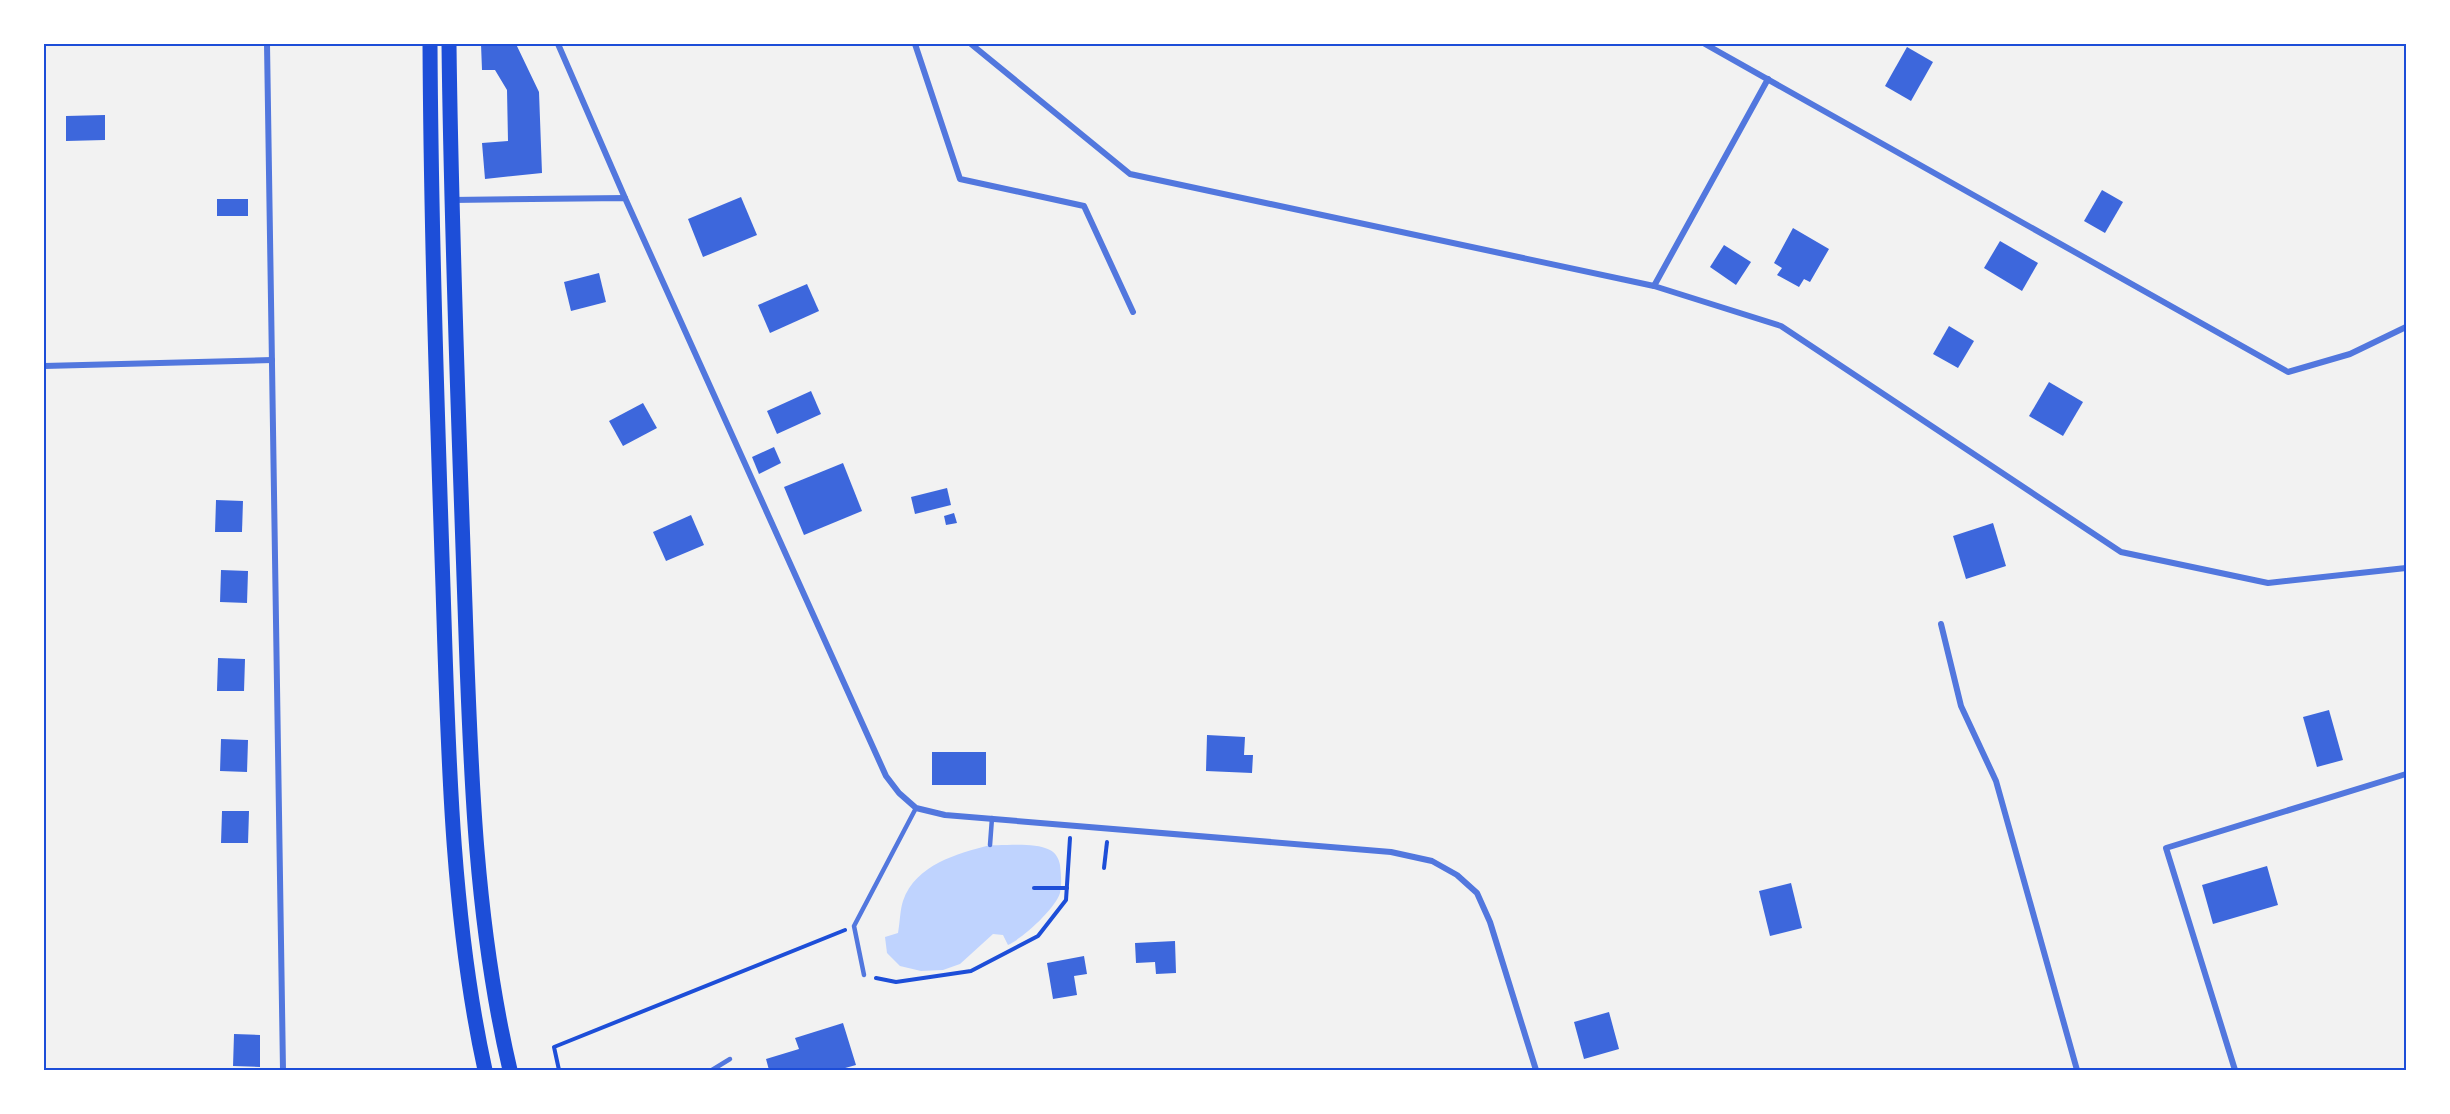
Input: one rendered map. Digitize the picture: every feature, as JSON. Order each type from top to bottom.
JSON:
[{"type":"main road","points":[[430,44],[432,206],[448,744],[463,935],[485,1071]]},
{"type":"main road","points":[[449,44],[451,200],[471,775],[482,896],[493,979],[510,1071]]},
{"type":"street","points":[[267,44],[283,1071]]},
{"type":"street","points":[[558,44],[625,198],[886,776],[899,793],[916,808],[945,814],[1391,852],[1432,861],[1457,875],[1477,893],[1490,922],[1536,1071]]},
{"type":"street","points":[[915,44],[960,179],[1084,206],[1132,312]]},
{"type":"street","points":[[971,44],[1130,174],[1654,286],[1781,326],[2121,552],[2268,583],[2406,568]]},
{"type":"street","points":[[1705,44],[2288,372],[2350,354],[2406,327]]},
{"type":"street","points":[[1654,286],[1768,79]]},
{"type":"street","points":[[451,200],[625,198]]},
{"type":"street","points":[[44,366],[272,360]]},
{"type":"street","points":[[1941,624],[1961,706],[1996,781],[2077,1071]]},
{"type":"street","points":[[2235,1071],[2166,848],[2406,774]]},
{"type":"lane","points":[[864,975],[854,926],[916,808]]},
{"type":"lane","points":[[990,845],[992,818]]},
{"type":"lane","points":[[712,1071],[730,1059]]},
{"type":"path","points":[[864,975],[896,982],[971,971],[1038,936],[1066,900],[1071,825]]},
{"type":"path","points":[[1104,868],[1108,828]]},
{"type":"path","points":[[1034,888],[1067,888]]},
{"type":"path","points":[[560,1071],[554,1047],[854,926]]},
{"type":"water","points":[[990,845],[1036,846],[1050,850],[1057,856],[1060,863],[1060,893],[1052,907],[1030,930],[1008,945],[1003,935],[993,934],[960,964],[943,970],[921,971],[900,966],[887,953],[885,937],[898,933],[902,905],[909,888],[917,878],[939,862]]},
{"type":"building","points":[[481,44],[516,44],[539,92],[542,173],[485,179],[482,143],[508,141],[507,90],[495,70],[482,70]]},
{"type":"building","points":[[1907,47],[1933,62],[1911,101],[1885,86]]},
{"type":"building","points":[[105,115],[105,140],[66,141],[66,116]]},
{"type":"building","points":[[2102,190],[2123,202],[2105,233],[2084,221]]},
{"type":"building","points":[[741,197],[757,235],[703,257],[688,219]]},
{"type":"building","points":[[217,199],[248,199],[248,216],[217,216]]},
{"type":"building","points":[[1793,228],[1829,249],[1810,282],[1804,279],[1799,287],[1777,275],[1782,268],[1774,263]]},
{"type":"building","points":[[2000,241],[2038,263],[2022,291],[1984,268]]},
{"type":"building","points":[[1724,245],[1751,262],[1736,285],[1710,267]]},
{"type":"building","points":[[599,273],[606,302],[571,311],[564,282]]},
{"type":"building","points":[[807,284],[819,311],[770,333],[758,305]]},
{"type":"building","points":[[1949,326],[1974,341],[1958,368],[1933,354]]},
{"type":"building","points":[[2049,382],[2083,402],[2063,436],[2029,416]]},
{"type":"building","points":[[811,391],[821,414],[777,434],[767,411]]},
{"type":"building","points":[[643,403],[657,428],[623,446],[609,421]]},
{"type":"building","points":[[774,447],[781,463],[759,474],[752,457]]},
{"type":"building","points":[[843,463],[862,511],[804,535],[784,487]]},
{"type":"building","points":[[947,488],[951,505],[915,514],[911,497]]},
{"type":"building","points":[[216,500],[243,501],[242,532],[215,532]]},
{"type":"building","points":[[954,513],[957,523],[946,525],[944,516]]},
{"type":"building","points":[[691,515],[704,545],[666,561],[653,532]]},
{"type":"building","points":[[1993,523],[2006,566],[1966,579],[1953,536]]},
{"type":"building","points":[[221,570],[248,571],[247,603],[220,602]]},
{"type":"building","points":[[218,658],[245,659],[244,691],[217,691]]},
{"type":"building","points":[[2329,710],[2343,760],[2317,767],[2303,717]]},
{"type":"building","points":[[1207,735],[1245,737],[1244,755],[1253,755],[1252,773],[1206,771]]},
{"type":"building","points":[[221,739],[248,740],[247,772],[220,771]]},
{"type":"building","points":[[932,752],[986,752],[986,785],[932,785]]},
{"type":"building","points":[[222,811],[249,811],[248,843],[221,843]]},
{"type":"building","points":[[2267,866],[2278,905],[2213,924],[2202,885]]},
{"type":"building","points":[[1791,883],[1802,928],[1770,936],[1759,891]]},
{"type":"building","points":[[1175,941],[1176,973],[1156,974],[1155,962],[1136,963],[1135,943]]},
{"type":"building","points":[[1084,956],[1087,974],[1074,976],[1077,995],[1053,999],[1047,963]]},
{"type":"building","points":[[1609,1012],[1619,1049],[1584,1059],[1574,1022]]},
{"type":"building","points":[[843,1023],[856,1065],[838,1070],[769,1070],[766,1059],[799,1049],[795,1038]]},
{"type":"building","points":[[234,1034],[260,1035],[260,1067],[233,1066]]}]
